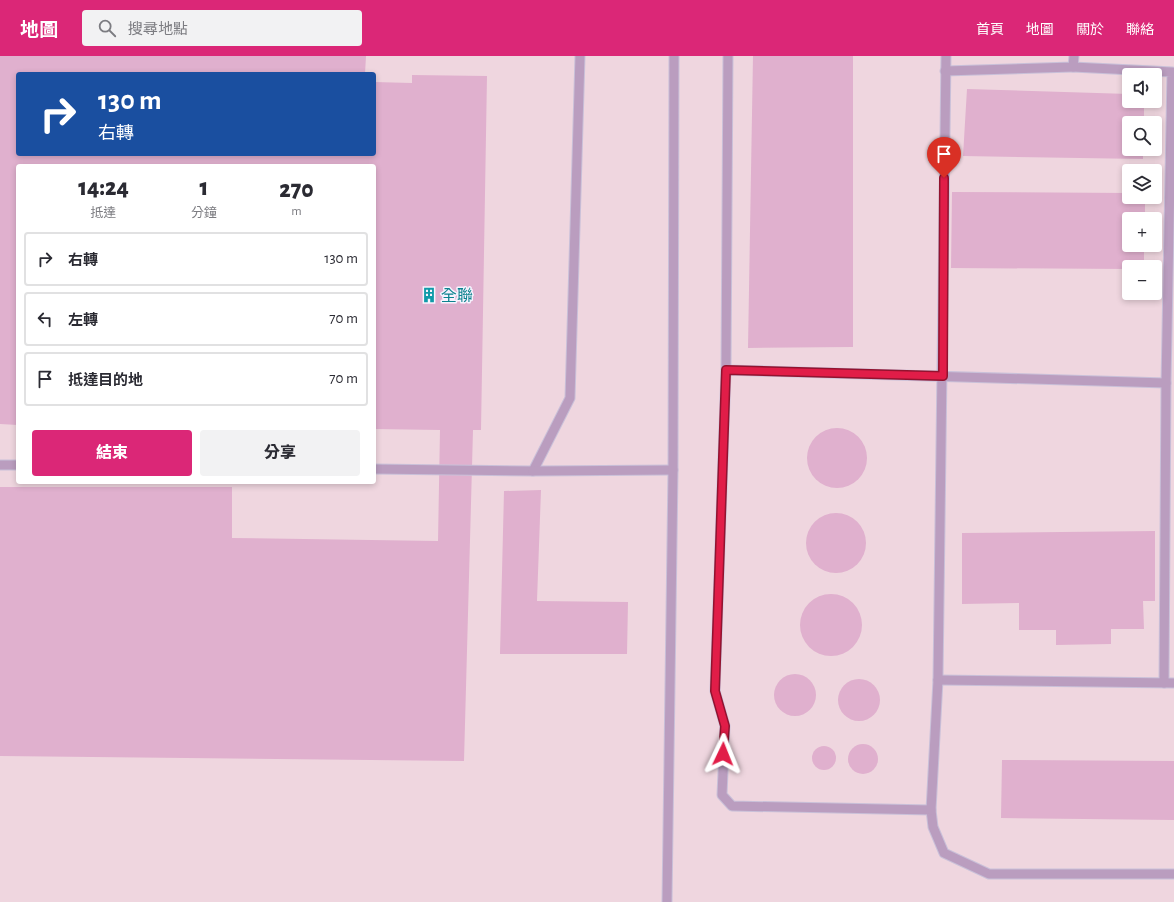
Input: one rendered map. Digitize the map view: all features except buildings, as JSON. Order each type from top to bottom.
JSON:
[{"type":"lane","points":[[533,471],[570,398],[580,56]]},
{"type":"lane","points":[[667,902],[673,470],[674,56]]},
{"type":"lane","points":[[728,56],[726,370],[715,691],[725,726],[722,795],[732,806],[931,810]]},
{"type":"lane","points":[[946,56],[938,680],[931,810],[933,828],[944,853],[989,874],[1174,874]]},
{"type":"lane","points":[[1073,68],[1074,56]]},
{"type":"lane","points":[[945,71],[1073,68],[1172,72],[1166,383],[1164,682]]},
{"type":"lane","points":[[726,370],[1166,383]]},
{"type":"lane","points":[[0,465],[16,465]]},
{"type":"lane","points":[[376,469],[533,471],[673,470]]},
{"type":"lane","points":[[938,680],[1174,683]]},
{"type":"shaded area","points":[[0,56],[1174,56],[1174,902],[0,902]]},
{"type":"place","name":"全聯","points":[[429,295]]},
{"type":"route","points":[[723,754],[725,726],[715,691],[726,370],[943,376],[944,178]]}]
